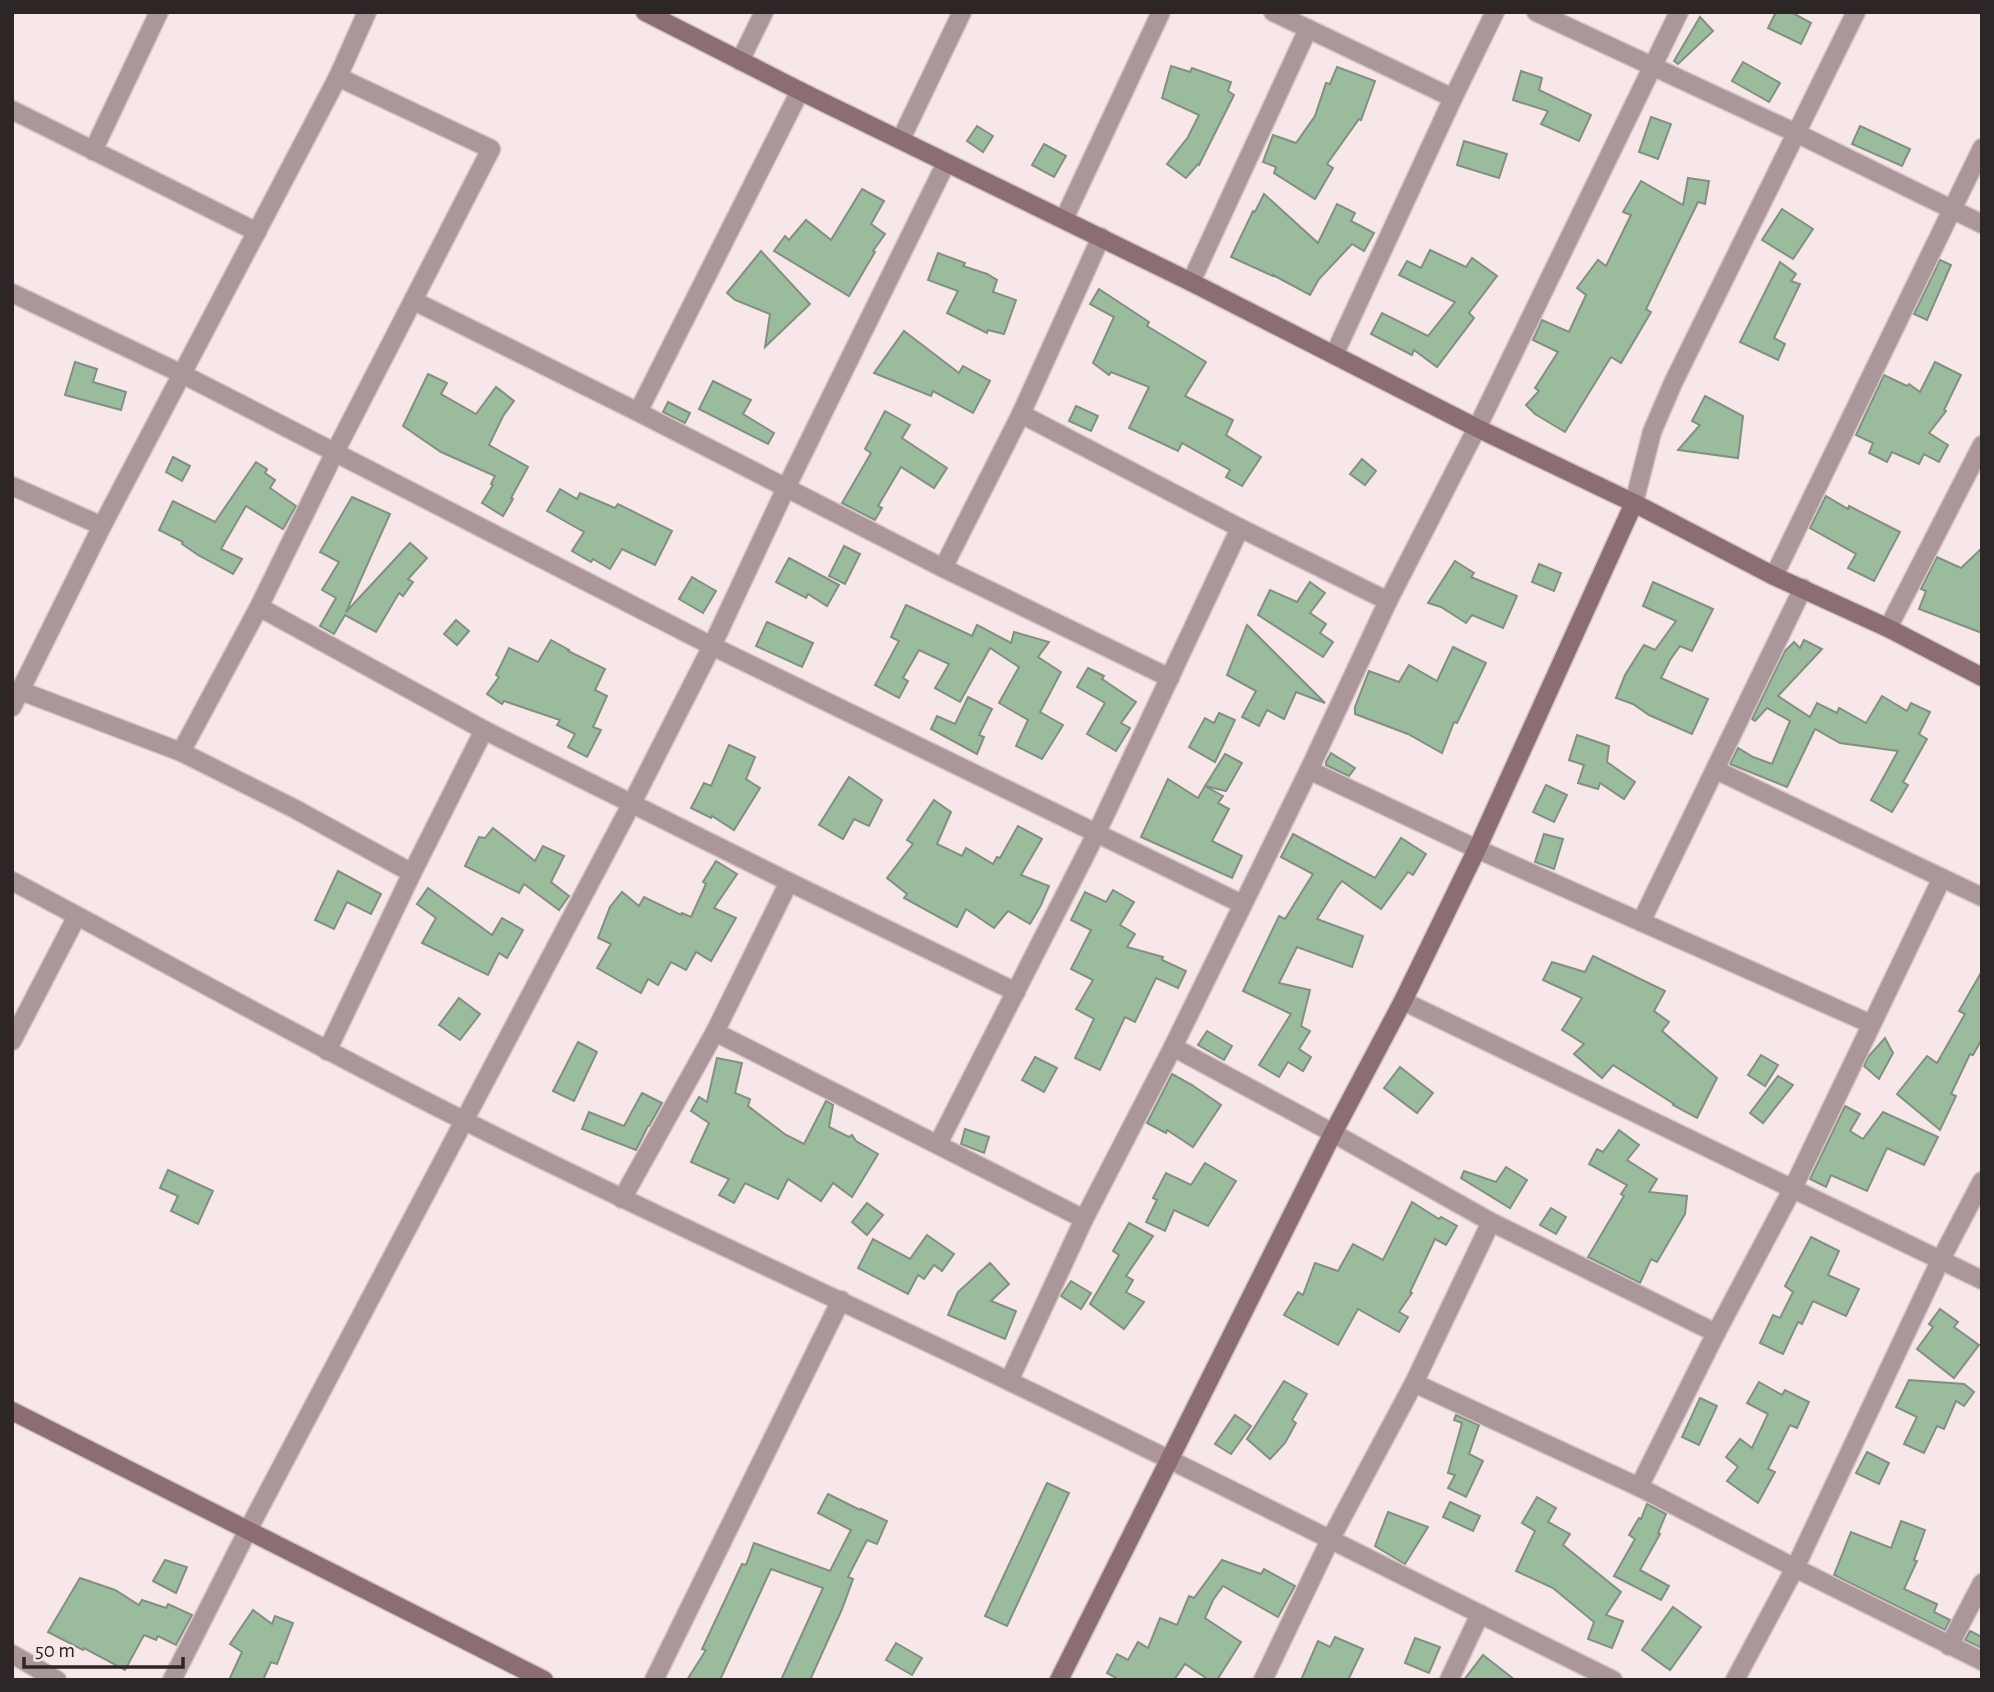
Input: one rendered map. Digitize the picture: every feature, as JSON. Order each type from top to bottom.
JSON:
[{"type":"street","points":[[93,151],[159,12]]},
{"type":"street","points":[[367,12],[338,77],[102,526],[16,699],[181,752],[295,809],[412,873]]},
{"type":"street","points":[[645,12],[800,91],[1101,237],[1477,428],[1634,503],[1774,576],[1888,628],[1982,677]]},
{"type":"street","points":[[740,61],[764,12]]},
{"type":"street","points":[[901,139],[962,12]]},
{"type":"street","points":[[1063,219],[1161,12]]},
{"type":"street","points":[[1273,12],[1453,98]]},
{"type":"street","points":[[1334,355],[1495,12]]},
{"type":"street","points":[[1536,12],[1796,133],[1982,224]]},
{"type":"street","points":[[1009,1381],[1084,1219],[1173,1047],[1309,770],[1388,601],[1477,428],[1679,12]]},
{"type":"street","points":[[1059,1680],[1168,1458],[1403,1001],[1477,849],[1634,503],[1652,432],[1673,383],[1856,12]]},
{"type":"street","points":[[1191,282],[1308,29]]},
{"type":"street","points":[[181,752],[259,607],[334,454],[491,149],[338,77]]},
{"type":"street","points":[[638,412],[800,91]]},
{"type":"street","points":[[12,110],[257,232]]},
{"type":"street","points":[[1774,576],[1982,148]]},
{"type":"street","points":[[172,1680],[248,1530],[632,803],[712,646],[786,488],[946,163]]},
{"type":"street","points":[[943,568],[1021,414],[1101,237]]},
{"type":"street","points":[[12,293],[182,374],[712,646],[1242,904]]},
{"type":"street","points":[[414,301],[943,568],[1170,678]]},
{"type":"street","points":[[1021,414],[1388,601]]},
{"type":"street","points":[[1888,628],[1982,445]]},
{"type":"street","points":[[12,486],[102,526]]},
{"type":"street","points":[[938,1144],[1097,832],[1240,527]]},
{"type":"street","points":[[1641,922],[1803,588]]},
{"type":"street","points":[[259,607],[484,730],[789,883],[1016,992]]},
{"type":"street","points":[[327,1051],[484,730]]},
{"type":"street","points":[[1309,770],[1477,849],[1871,1024]]},
{"type":"street","points":[[1716,770],[1982,897]]},
{"type":"street","points":[[1639,1487],[1793,1188],[1942,878]]},
{"type":"street","points":[[12,881],[327,1051],[465,1121],[622,1199],[841,1300],[1168,1458],[1613,1680]]},
{"type":"street","points":[[622,1199],[715,1032],[789,883]]},
{"type":"street","points":[[12,1041],[77,916]]},
{"type":"street","points":[[1403,1001],[1982,1280]]},
{"type":"street","points":[[715,1032],[1084,1219]]},
{"type":"street","points":[[1173,1047],[1491,1222],[1716,1333]]},
{"type":"street","points":[[1735,1680],[1795,1568],[1940,1261],[1982,1181]]},
{"type":"street","points":[[1263,1680],[1330,1540],[1413,1382],[1491,1222]]},
{"type":"street","points":[[654,1680],[841,1300]]},
{"type":"street","points":[[1413,1382],[1639,1487],[1982,1661]]},
{"type":"street","points":[[12,1412],[544,1680]]},
{"type":"street","points":[[1949,1646],[1982,1583]]},
{"type":"street","points":[[1449,1680],[1480,1614]]},
{"type":"street","points":[[12,1654],[57,1680]]},
{"type":"building","points":[[1776,12],[1791,12],[1811,23],[1801,44],[1768,28]]},
{"type":"building","points":[[1700,17],[1713,31],[1678,64],[1674,61]]},
{"type":"building","points":[[1743,62],[1780,83],[1769,102],[1732,81]]},
{"type":"building","points":[[1171,66],[1190,72],[1192,68],[1231,82],[1228,91],[1234,95],[1199,165],[1186,178],[1167,164],[1188,137],[1199,115],[1162,98]]},
{"type":"building","points":[[1337,67],[1375,81],[1361,120],[1359,119],[1327,164],[1333,168],[1315,199],[1274,173],[1276,167],[1263,162],[1273,135],[1296,143],[1315,116],[1326,83],[1330,84]]},
{"type":"building","points":[[1521,71],[1542,78],[1539,90],[1591,115],[1579,141],[1541,124],[1548,111],[1513,100]]},
{"type":"building","points":[[1651,117],[1671,124],[1658,159],[1639,152]]},
{"type":"building","points":[[977,126],[993,136],[983,152],[967,141]]},
{"type":"building","points":[[1860,126],[1910,149],[1902,166],[1852,144]]},
{"type":"building","points":[[1464,141],[1507,154],[1499,178],[1457,165]]},
{"type":"building","points":[[1044,144],[1066,156],[1054,177],[1032,165]]},
{"type":"building","points":[[1688,178],[1709,181],[1705,204],[1698,202],[1646,309],[1651,312],[1621,363],[1611,357],[1565,432],[1535,414],[1526,405],[1539,391],[1535,388],[1558,352],[1533,340],[1542,320],[1569,332],[1586,295],[1577,288],[1598,260],[1606,266],[1631,215],[1623,212],[1641,181],[1683,205]]},
{"type":"building","points":[[862,189],[884,201],[871,224],[885,234],[849,296],[774,251],[785,236],[789,240],[806,220],[831,240]]},
{"type":"building","points":[[1264,194],[1318,243],[1337,204],[1355,213],[1351,221],[1374,233],[1364,251],[1352,244],[1319,279],[1310,295],[1231,257]]},
{"type":"building","points":[[1782,209],[1813,229],[1793,259],[1762,240]]},
{"type":"building","points":[[1430,250],[1466,267],[1472,258],[1497,276],[1469,313],[1474,318],[1437,367],[1414,350],[1412,355],[1371,334],[1382,313],[1428,336],[1455,302],[1399,275],[1407,261],[1421,268]]},
{"type":"building","points":[[761,251],[810,304],[765,347],[770,314],[735,300],[727,293]]},
{"type":"building","points":[[938,253],[965,263],[963,266],[997,280],[993,292],[1016,300],[1004,334],[988,330],[987,333],[947,313],[958,291],[928,280]]},
{"type":"building","points":[[1940,260],[1951,265],[1927,320],[1914,314]]},
{"type":"building","points":[[1780,262],[1796,274],[1791,281],[1800,284],[1774,338],[1785,344],[1778,360],[1740,342]]},
{"type":"building","points":[[1099,289],[1149,322],[1147,326],[1206,362],[1185,396],[1233,420],[1226,435],[1261,457],[1242,486],[1226,477],[1230,470],[1182,443],[1178,451],[1129,428],[1149,387],[1111,372],[1109,375],[1093,363],[1114,317],[1090,304]]},
{"type":"building","points":[[904,331],[959,373],[963,366],[990,381],[973,413],[933,391],[931,396],[874,373]]},
{"type":"building","points":[[75,362],[97,369],[93,382],[126,392],[121,410],[65,395]]},
{"type":"building","points":[[1935,362],[1961,375],[1944,410],[1946,411],[1929,433],[1948,445],[1939,462],[1924,454],[1919,464],[1892,452],[1887,462],[1869,453],[1873,443],[1856,435],[1884,375],[1907,386],[1909,384],[1920,392]]},
{"type":"building","points":[[428,374],[447,383],[441,394],[476,414],[496,387],[514,401],[503,416],[489,445],[528,467],[503,516],[482,503],[493,485],[491,484],[495,476],[441,452],[403,426]]},
{"type":"building","points":[[713,381],[751,400],[743,414],[774,433],[768,444],[699,409]]},
{"type":"building","points":[[1705,396],[1743,416],[1738,458],[1678,450],[1700,425],[1692,421]]},
{"type":"building","points":[[668,402],[690,413],[685,423],[663,412]]},
{"type":"building","points":[[1076,406],[1098,416],[1091,431],[1069,421]]},
{"type":"building","points":[[885,411],[910,425],[902,438],[947,468],[934,488],[901,467],[878,506],[882,508],[875,520],[842,503],[871,453],[865,449]]},
{"type":"building","points":[[173,457],[190,466],[182,481],[166,472]]},
{"type":"building","points":[[1362,459],[1376,471],[1365,485],[1350,474]]},
{"type":"building","points":[[256,462],[267,469],[265,473],[275,480],[270,488],[296,506],[283,529],[246,506],[221,549],[242,559],[233,574],[159,530],[173,501],[215,522]]},
{"type":"building","points":[[560,489],[577,499],[580,493],[615,508],[618,504],[672,531],[655,565],[622,549],[610,569],[572,551],[584,532],[547,511]]},
{"type":"building","points":[[1826,496],[1900,532],[1874,581],[1848,568],[1856,554],[1810,528]]},
{"type":"building","points":[[352,497],[390,514],[346,612],[410,543],[427,558],[408,579],[413,582],[403,596],[399,593],[376,632],[345,615],[334,634],[320,626],[336,598],[322,590],[339,562],[320,552]]},
{"type":"building","points":[[844,546],[860,554],[845,584],[829,576]]},
{"type":"building","points":[[1982,548],[1982,633],[1919,609],[1926,591],[1921,589],[1937,557],[1961,568]]},
{"type":"building","points":[[789,558],[839,585],[827,606],[808,594],[806,598],[776,582]]},
{"type":"building","points":[[1455,561],[1474,573],[1471,577],[1517,596],[1503,628],[1472,615],[1466,623],[1441,607],[1428,603]]},
{"type":"building","points":[[1539,564],[1561,573],[1554,591],[1532,582]]},
{"type":"building","points":[[692,577],[716,591],[703,613],[679,599]]},
{"type":"building","points":[[1310,582],[1325,593],[1310,613],[1326,624],[1320,633],[1333,642],[1323,657],[1258,615],[1270,590],[1297,602]]},
{"type":"building","points":[[1653,582],[1713,609],[1692,651],[1680,646],[1661,678],[1708,699],[1692,734],[1616,698],[1625,675],[1644,645],[1655,650],[1676,621],[1643,606]]},
{"type":"building","points":[[906,605],[972,636],[977,625],[1011,643],[1014,632],[1049,642],[1038,657],[1061,672],[1040,712],[1063,725],[1042,759],[1016,746],[1028,720],[999,703],[1019,667],[990,648],[960,702],[935,688],[949,664],[919,650],[903,678],[908,681],[899,698],[875,685],[899,641],[891,637]]},
{"type":"building","points":[[456,620],[469,631],[457,645],[444,634]]},
{"type":"building","points":[[767,622],[813,643],[802,667],[756,646]]},
{"type":"building","points":[[1247,625],[1325,703],[1296,692],[1284,719],[1267,710],[1259,726],[1242,717],[1256,691],[1227,675]]},
{"type":"building","points":[[551,640],[605,669],[595,690],[607,696],[593,727],[601,730],[587,757],[568,747],[575,734],[557,725],[560,720],[504,701],[502,704],[487,694],[499,677],[496,675],[509,648],[538,662]]},
{"type":"building","points":[[1804,640],[1822,649],[1778,696],[1810,717],[1817,703],[1837,713],[1839,708],[1866,723],[1882,696],[1907,711],[1911,703],[1930,712],[1919,734],[1927,739],[1903,782],[1908,785],[1892,812],[1871,800],[1898,751],[1840,743],[1815,729],[1787,787],[1730,764],[1738,748],[1772,764],[1790,721],[1767,708],[1755,721],[1752,719],[1785,651],[1794,642],[1800,648]]},
{"type":"building","points":[[1453,647],[1486,663],[1457,723],[1454,722],[1442,753],[1408,734],[1355,714],[1355,707],[1369,671],[1399,682],[1409,665],[1437,681]]},
{"type":"building","points":[[1088,668],[1104,676],[1102,679],[1136,702],[1121,723],[1130,728],[1116,751],[1087,734],[1105,703],[1077,687]]},
{"type":"building","points":[[968,697],[992,709],[979,735],[984,737],[977,754],[931,729],[937,716],[955,724]]},
{"type":"building","points":[[1219,713],[1235,720],[1215,762],[1189,747],[1205,718],[1214,723]]},
{"type":"building","points":[[1577,735],[1609,746],[1607,762],[1635,782],[1624,799],[1600,783],[1598,789],[1578,783],[1584,765],[1569,760]]},
{"type":"building","points":[[729,745],[755,757],[746,779],[760,788],[734,830],[712,816],[711,818],[691,808],[704,783],[711,786]]},
{"type":"building","points":[[1331,753],[1355,768],[1349,776],[1326,765]]},
{"type":"building","points":[[1225,754],[1242,763],[1226,791],[1205,786]]},
{"type":"building","points":[[849,777],[882,800],[869,826],[854,819],[843,839],[819,825]]},
{"type":"building","points":[[1168,779],[1198,798],[1205,786],[1223,796],[1218,803],[1229,809],[1212,841],[1242,856],[1232,878],[1141,837]]},
{"type":"building","points":[[1546,785],[1567,795],[1554,822],[1533,812]]},
{"type":"building","points":[[934,800],[951,812],[937,844],[962,856],[966,848],[993,864],[997,857],[1000,858],[1018,826],[1042,839],[1021,875],[1049,886],[1030,924],[1008,911],[994,928],[966,909],[957,927],[904,898],[907,894],[887,878],[913,844],[907,840]]},
{"type":"building","points":[[493,828],[535,861],[543,846],[564,856],[551,882],[569,896],[559,910],[524,884],[519,893],[465,866],[479,837],[485,838]]},
{"type":"building","points":[[1293,834],[1375,878],[1401,838],[1426,854],[1413,875],[1408,872],[1381,909],[1342,881],[1337,887],[1317,919],[1363,936],[1352,967],[1297,947],[1279,983],[1310,990],[1301,1026],[1310,1031],[1299,1049],[1311,1057],[1303,1071],[1288,1062],[1279,1077],[1259,1065],[1291,1014],[1243,991],[1279,916],[1285,919],[1313,874],[1281,857]]},
{"type":"building","points":[[1544,834],[1563,839],[1554,869],[1535,862]]},
{"type":"building","points":[[716,861],[737,874],[714,908],[736,918],[711,961],[696,952],[686,970],[671,962],[658,985],[648,979],[641,993],[597,968],[611,944],[598,938],[610,907],[622,892],[639,906],[644,897],[691,917],[706,884],[703,882]]},
{"type":"building","points":[[338,871],[381,894],[371,914],[347,902],[334,929],[315,920]]},
{"type":"building","points":[[428,888],[492,935],[502,918],[523,930],[507,958],[499,953],[488,975],[422,943],[436,918],[417,904]]},
{"type":"building","points":[[1113,890],[1134,902],[1120,925],[1135,934],[1127,947],[1163,957],[1162,960],[1186,971],[1178,988],[1156,978],[1135,1022],[1125,1017],[1100,1070],[1075,1058],[1094,1019],[1076,1009],[1093,980],[1071,969],[1091,930],[1071,920],[1085,892],[1106,902]]},
{"type":"building","points":[[1593,956],[1665,991],[1654,1011],[1669,1022],[1662,1031],[1717,1078],[1697,1118],[1613,1065],[1602,1078],[1574,1054],[1584,1044],[1562,1030],[1582,998],[1543,980],[1552,962],[1585,972]]},
{"type":"building","points":[[1982,971],[1982,1039],[1973,1055],[1970,1054],[1951,1094],[1956,1096],[1940,1130],[1897,1094],[1927,1056],[1937,1063],[1965,1014],[1959,1011]]},
{"type":"building","points":[[459,998],[480,1014],[460,1040],[439,1025]]},
{"type":"building","points":[[1207,1031],[1232,1046],[1224,1060],[1198,1045]]},
{"type":"building","points":[[1885,1038],[1893,1053],[1879,1079],[1864,1066],[1868,1057]]},
{"type":"building","points":[[578,1042],[597,1052],[574,1101],[553,1091]]},
{"type":"building","points":[[1761,1055],[1778,1065],[1765,1086],[1748,1075]]},
{"type":"building","points":[[1035,1057],[1057,1068],[1044,1092],[1022,1080]]},
{"type":"building","points":[[717,1058],[742,1063],[735,1093],[750,1099],[748,1106],[786,1135],[804,1144],[826,1101],[833,1105],[829,1127],[849,1137],[852,1135],[856,1141],[878,1154],[852,1197],[833,1183],[821,1201],[788,1179],[778,1199],[745,1183],[734,1203],[719,1195],[729,1179],[691,1162],[709,1123],[691,1111],[699,1097],[707,1102]]},
{"type":"building","points":[[1400,1067],[1433,1093],[1417,1113],[1384,1088]]},
{"type":"building","points":[[1172,1074],[1221,1105],[1193,1147],[1167,1130],[1166,1133],[1147,1123]]},
{"type":"building","points":[[1778,1076],[1793,1085],[1763,1123],[1750,1113]]},
{"type":"building","points":[[642,1093],[662,1103],[636,1150],[582,1129],[589,1112],[624,1126]]},
{"type":"building","points":[[1845,1106],[1860,1114],[1850,1131],[1863,1139],[1883,1112],[1938,1137],[1924,1165],[1887,1148],[1867,1191],[1831,1175],[1826,1187],[1810,1179]]},
{"type":"building","points":[[965,1129],[989,1137],[984,1153],[961,1144]]},
{"type":"building","points":[[1619,1130],[1639,1145],[1627,1160],[1657,1179],[1649,1192],[1687,1196],[1685,1214],[1657,1262],[1651,1259],[1640,1283],[1588,1257],[1624,1196],[1621,1194],[1627,1185],[1589,1164],[1597,1149],[1603,1152]]},
{"type":"building","points":[[1205,1163],[1236,1181],[1208,1226],[1174,1210],[1165,1231],[1146,1222],[1157,1200],[1153,1198],[1166,1173],[1191,1185]]},
{"type":"building","points":[[1506,1167],[1527,1180],[1510,1208],[1461,1178],[1464,1171],[1496,1182]]},
{"type":"building","points":[[168,1170],[213,1191],[198,1224],[171,1211],[178,1196],[160,1188]]},
{"type":"building","points":[[1412,1202],[1439,1219],[1441,1217],[1457,1226],[1446,1245],[1435,1239],[1410,1292],[1412,1293],[1399,1312],[1408,1317],[1399,1332],[1358,1309],[1338,1345],[1284,1315],[1298,1292],[1303,1295],[1315,1263],[1338,1271],[1353,1244],[1383,1260]]},
{"type":"building","points":[[867,1203],[883,1215],[867,1235],[852,1222]]},
{"type":"building","points":[[1551,1208],[1566,1217],[1556,1234],[1540,1225]]},
{"type":"building","points":[[1129,1223],[1153,1236],[1126,1276],[1133,1280],[1126,1292],[1144,1302],[1124,1329],[1090,1304],[1119,1255],[1113,1251]]},
{"type":"building","points":[[927,1235],[954,1254],[942,1271],[934,1265],[924,1279],[918,1275],[908,1294],[858,1268],[873,1239],[910,1259]]},
{"type":"building","points":[[1811,1237],[1839,1251],[1828,1275],[1859,1289],[1846,1316],[1813,1301],[1802,1324],[1798,1322],[1783,1354],[1760,1343],[1773,1315],[1780,1318],[1793,1292],[1785,1286]]},
{"type":"building","points":[[990,1263],[1009,1284],[991,1301],[1016,1311],[1005,1339],[948,1315],[958,1292]]},
{"type":"building","points":[[1071,1281],[1091,1293],[1081,1309],[1061,1296]]},
{"type":"building","points":[[1940,1309],[1958,1322],[1954,1327],[1979,1345],[1954,1378],[1917,1349],[1933,1327],[1929,1324]]},
{"type":"building","points":[[1909,1380],[1964,1384],[1974,1392],[1964,1406],[1956,1401],[1944,1429],[1937,1426],[1924,1453],[1904,1444],[1917,1417],[1896,1407]]},
{"type":"building","points":[[1284,1381],[1307,1394],[1292,1420],[1296,1423],[1285,1443],[1270,1459],[1247,1439]]},
{"type":"building","points":[[1759,1382],[1782,1395],[1785,1390],[1809,1402],[1797,1428],[1790,1425],[1768,1469],[1775,1472],[1758,1503],[1727,1481],[1738,1467],[1726,1457],[1740,1439],[1752,1448],[1768,1414],[1747,1403]]},
{"type":"building","points":[[1700,1398],[1717,1406],[1699,1445],[1682,1437]]},
{"type":"building","points":[[1235,1415],[1251,1426],[1231,1454],[1215,1444]]},
{"type":"building","points":[[1456,1415],[1479,1425],[1469,1454],[1483,1461],[1466,1497],[1448,1488],[1455,1475],[1448,1473],[1462,1423],[1454,1420]]},
{"type":"building","points":[[1867,1452],[1889,1463],[1879,1484],[1856,1473]]},
{"type":"building","points":[[1047,1483],[1069,1493],[1007,1626],[985,1616]]},
{"type":"building","points":[[828,1494],[887,1521],[877,1544],[867,1540],[848,1577],[853,1579],[842,1609],[810,1680],[781,1680],[823,1588],[771,1569],[720,1680],[687,1680],[706,1650],[702,1649],[742,1564],[746,1565],[754,1543],[830,1571],[851,1530],[818,1513]]},
{"type":"building","points":[[1537,1497],[1556,1508],[1548,1522],[1570,1534],[1563,1545],[1621,1592],[1606,1615],[1623,1621],[1612,1648],[1588,1639],[1594,1622],[1553,1588],[1516,1571],[1535,1531],[1522,1523]]},
{"type":"building","points":[[1450,1502],[1480,1516],[1473,1531],[1443,1517]]},
{"type":"building","points":[[1647,1504],[1666,1514],[1658,1533],[1660,1534],[1640,1570],[1669,1586],[1661,1600],[1614,1576],[1635,1539],[1629,1535],[1639,1518],[1641,1519]]},
{"type":"building","points":[[1388,1512],[1428,1527],[1405,1564],[1375,1546]]},
{"type":"building","points":[[1901,1521],[1925,1530],[1914,1560],[1917,1561],[1904,1589],[1937,1604],[1934,1612],[1950,1620],[1945,1630],[1834,1575],[1851,1532],[1891,1548]]},
{"type":"building","points":[[165,1560],[187,1567],[176,1593],[153,1581]]},
{"type":"building","points":[[1222,1560],[1261,1574],[1264,1569],[1295,1586],[1278,1617],[1223,1586],[1205,1618],[1241,1642],[1217,1680],[1209,1680],[1185,1664],[1174,1680],[1120,1680],[1107,1673],[1117,1654],[1128,1660],[1138,1642],[1148,1648],[1160,1618],[1177,1625],[1189,1596],[1194,1598]]},
{"type":"building","points":[[80,1578],[115,1590],[139,1605],[142,1600],[166,1608],[168,1604],[192,1615],[176,1645],[158,1636],[156,1640],[144,1635],[125,1670],[48,1632]]},
{"type":"building","points":[[1673,1607],[1701,1627],[1670,1670],[1642,1650]]},
{"type":"building","points":[[253,1610],[272,1624],[275,1616],[293,1623],[277,1664],[271,1662],[263,1680],[229,1680],[242,1652],[230,1644]]},
{"type":"building","points":[[1970,1631],[1982,1637],[1982,1648],[1965,1640]]},
{"type":"building","points":[[1335,1637],[1363,1649],[1348,1680],[1301,1680],[1318,1641],[1330,1647]]},
{"type":"building","points":[[1415,1638],[1440,1647],[1429,1673],[1405,1663]]},
{"type":"building","points":[[896,1643],[922,1658],[912,1675],[886,1660]]},
{"type":"building","points":[[1483,1655],[1515,1680],[1464,1680]]}]
